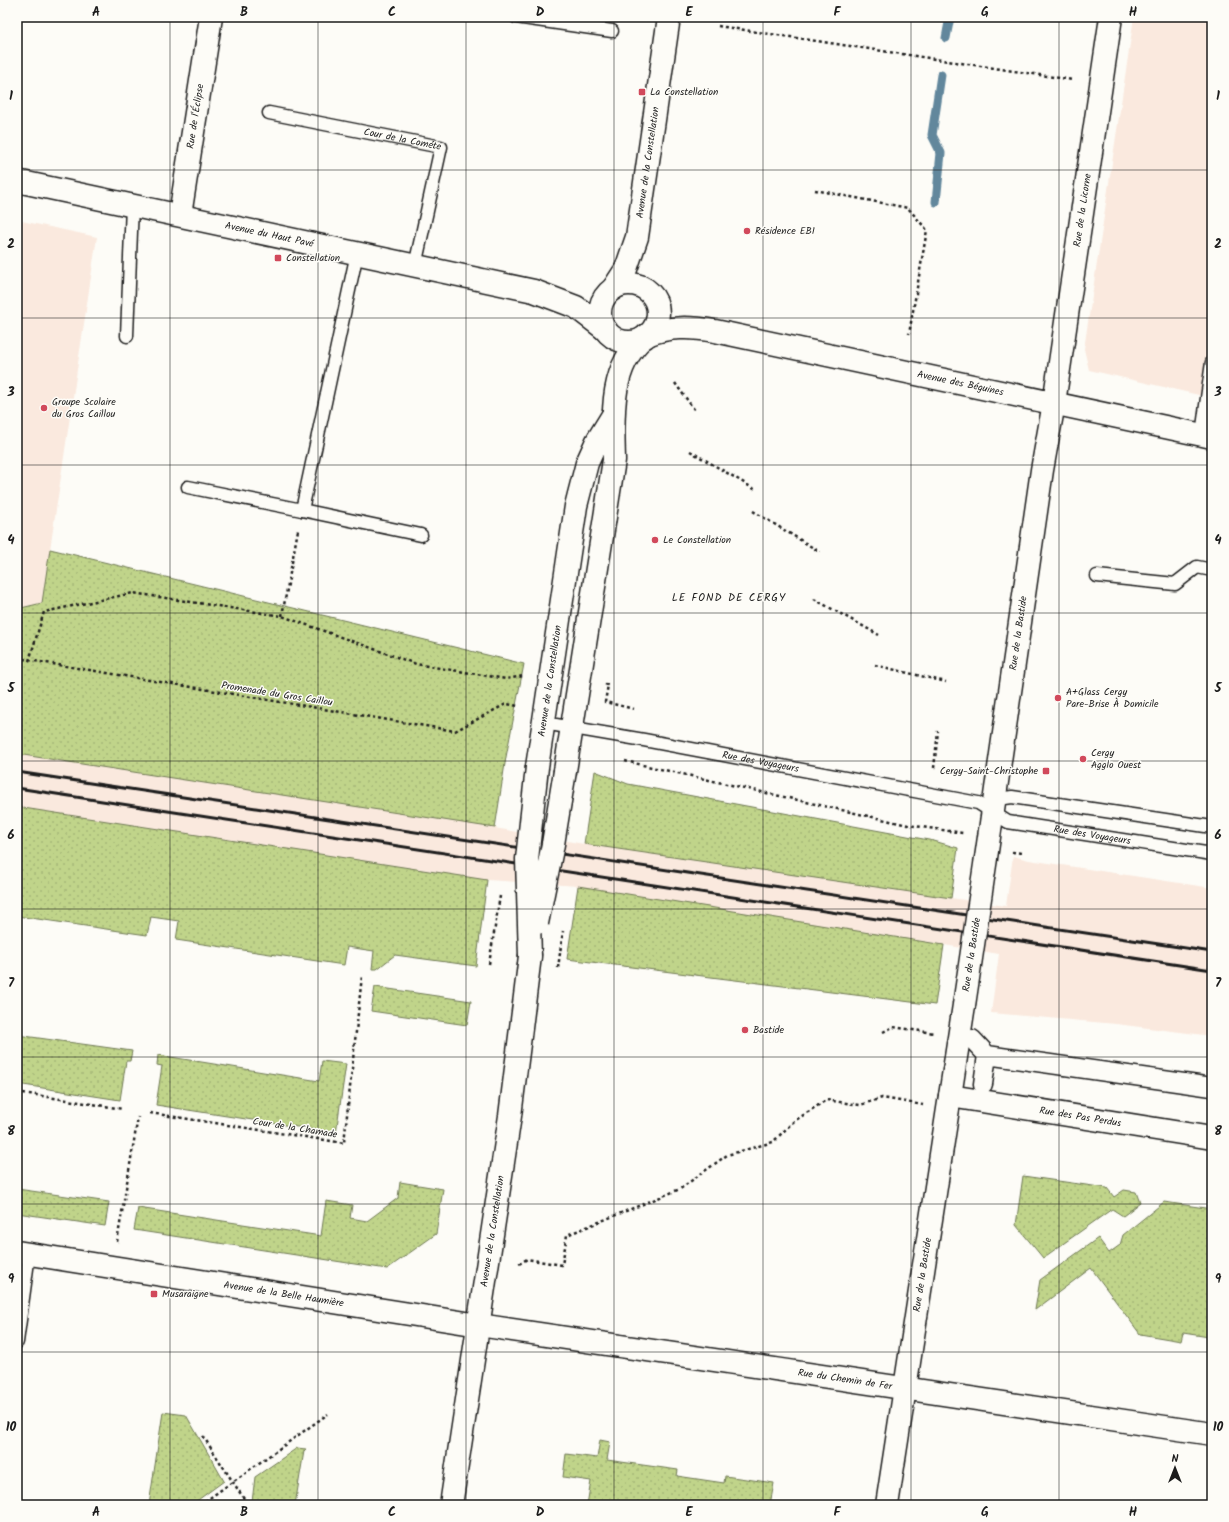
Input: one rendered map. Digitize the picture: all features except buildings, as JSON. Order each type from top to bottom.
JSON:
[{"type":"street","name":"Rue de l'Éclipse","points":[[180,215],[211,17]]},
{"type":"street","name":"Avenue de la Constellation","points":[[618,383],[616,356],[601,321],[600,311],[603,301],[626,269],[637,237],[669,17]]},
{"type":"street","name":"Rue de la Licorne","points":[[1054,403],[1111,17]]},
{"type":"street","name":"Avenue du Haut Pavé","points":[[17,181],[357,253],[546,295],[580,297],[611,291]]},
{"type":"street","name":"Avenue de la Constellation","points":[[451,1505],[510,1116],[529,964],[553,844],[614,460],[613,415],[618,383],[628,356],[654,328],[657,318],[637,237]]},
{"type":"street","points":[[611,291],[622,285],[632,285],[642,287],[653,298]]},
{"type":"street","name":"Avenue du Haut Pavé","points":[[546,295],[576,307],[607,332]]},
{"type":"street","name":"Avenue des Béguines","points":[[653,298],[678,318],[708,330]]},
{"type":"street","name":"Avenue des Béguines","points":[[645,337],[676,328],[708,330],[1207,436]]},
{"type":"street","points":[[607,332],[618,340],[628,342],[645,337]]},
{"type":"street","name":"Rue de la Bastide","points":[[888,1505],[950,1096],[965,1038],[964,1005],[986,858],[988,805],[1054,403]]},
{"type":"street","name":"Avenue de la Constellation","points":[[529,964],[527,859],[537,767],[576,506],[587,463],[597,441],[613,415]]},
{"type":"street","points":[[965,1038],[987,1055],[1212,1086]]},
{"type":"street","points":[[983,1084],[987,1055]]},
{"type":"street","name":"Rue des Pas Perdus","points":[[950,1096],[1212,1138]]},
{"type":"street","name":"Avenue de la Belle Haumière","points":[[23,1253],[479,1325]]},
{"type":"street","name":"Rue du Chemin de Fer","points":[[479,1325],[1212,1434]]},
{"type":"lane","points":[[516,17],[612,31]]},
{"type":"lane","name":"Cour de la Cométe","points":[[268,113],[441,147],[415,266]]},
{"type":"lane","points":[[126,336],[132,205]]},
{"type":"lane","points":[[302,510],[357,253]]},
{"type":"lane","points":[[1207,436],[1212,362]]},
{"type":"lane","points":[[188,487],[421,535]]},
{"type":"lane","points":[[1097,576],[1175,584],[1197,567],[1212,570]]},
{"type":"lane","name":"Rue des Voyageurs","points":[[544,723],[988,805],[1012,797],[1212,827]]},
{"type":"lane","name":"Rue des Voyageurs","points":[[988,805],[1008,822],[1212,854]]},
{"type":"lane","points":[[17,1342],[23,1253]]},
{"type":"path","points":[[718,26],[1073,80]]},
{"type":"path","points":[[815,190],[908,208],[927,230],[909,334]]},
{"type":"path","points":[[675,383],[696,412]]},
{"type":"path","points":[[690,451],[756,490]]},
{"type":"path","points":[[282,616],[302,510]]},
{"type":"path","points":[[753,511],[820,552]]},
{"type":"path","points":[[29,661],[44,612],[133,593],[282,616],[416,664],[506,679],[529,675]]},
{"type":"path","points":[[814,599],[879,635]]},
{"type":"path","name":"Promenade du Gros Caillou","points":[[17,658],[455,731],[506,704],[522,706]]},
{"type":"path","points":[[875,665],[946,682]]},
{"type":"path","points":[[602,684],[608,685],[605,702],[634,709]]},
{"type":"path","points":[[934,768],[938,731]]},
{"type":"path","points":[[625,761],[908,825],[964,833]]},
{"type":"path","name":"Cour de la Chamade","points":[[150,1113],[344,1143],[362,976]]},
{"type":"path","points":[[883,1032],[894,1027],[965,1038]]},
{"type":"path","points":[[17,1092],[123,1110]]},
{"type":"path","points":[[518,1264],[527,1259],[562,1265],[567,1235],[680,1189],[727,1155],[773,1142],[793,1122],[826,1100],[860,1105],[882,1098],[926,1105]]},
{"type":"path","points":[[113,1266],[138,1117]]},
{"type":"path","points":[[200,1505],[328,1414]]},
{"type":"path","points":[[203,1436],[248,1505]]},
{"type":"shaded area","points":[[1134,17],[1212,17],[1212,398],[1089,370],[1084,349]]},
{"type":"shaded area","name":"Groupe Scolaire du Gros Caillou","points":[[17,220],[97,237],[42,603],[17,609]]},
{"type":"shaded area","points":[[17,674],[506,757],[495,828],[584,844],[595,771],[628,784],[934,841],[958,848],[951,898],[1006,906],[1013,856],[1029,860],[1212,888],[1212,1036],[1116,1024],[991,1013],[999,954],[944,945],[935,1005],[567,959],[578,886],[487,880],[478,939],[17,882]]},
{"type":"green space","points":[[50,549],[524,664],[506,757],[495,828],[17,754],[17,609],[42,603]]},
{"type":"green space","points":[[595,771],[628,784],[934,841],[958,848],[951,898],[584,844]]},
{"type":"green space","points":[[17,807],[487,880],[476,966],[395,955],[377,969],[372,969],[374,951],[347,947],[344,965],[176,940],[179,921],[151,917],[147,935],[17,916]]},
{"type":"green space","points":[[578,886],[944,945],[935,1005],[567,959]]},
{"type":"green space","points":[[375,987],[471,1001],[467,1025],[371,1011]]},
{"type":"green space","points":[[17,1035],[132,1051],[130,1061],[126,1061],[120,1100],[17,1084]]},
{"type":"green space","points":[[158,1055],[319,1081],[322,1061],[346,1064],[336,1133],[156,1105],[162,1066],[157,1065]]},
{"type":"green space","points":[[1023,1176],[1107,1188],[1114,1197],[1124,1190],[1136,1192],[1140,1203],[1123,1216],[1112,1209],[1043,1258],[1016,1225]]},
{"type":"green space","points":[[400,1182],[443,1189],[436,1234],[387,1269],[134,1230],[138,1208],[321,1236],[326,1201],[352,1205],[350,1218],[367,1221],[398,1198]]},
{"type":"green space","points":[[17,1189],[109,1202],[105,1226],[17,1213]]},
{"type":"green space","points":[[1164,1202],[1212,1209],[1212,1340],[1209,1339],[1209,1337],[1183,1333],[1181,1341],[1140,1334],[1091,1268],[1035,1310],[1040,1280],[1098,1238],[1109,1253],[1120,1245],[1123,1235]]},
{"type":"green space","points":[[163,1412],[186,1415],[224,1481],[191,1505],[149,1505]]},
{"type":"green space","points":[[600,1440],[610,1442],[607,1460],[678,1470],[677,1476],[724,1483],[725,1476],[774,1483],[770,1505],[587,1505],[591,1481],[563,1477],[566,1454],[597,1458]]},
{"type":"green space","points":[[297,1448],[306,1449],[304,1451],[295,1505],[254,1505],[252,1502],[255,1477]]},
{"type":"waterway","points":[[946,38],[950,17]]},
{"type":"waterway","points":[[936,202],[941,153],[932,135],[941,75]]},
{"type":"railway","points":[[17,772],[1212,952]]},
{"type":"railway","points":[[17,788],[1212,970]]},
{"type":"place","name":"La Constellation","points":[[642,92]]},
{"type":"place","name":"Résidence EBI","points":[[747,231]]},
{"type":"place","name":"Constellation","points":[[278,258]]},
{"type":"place","name":"Groupe Scolaire du Gros Caillou","points":[[44,408]]},
{"type":"place","name":"Le Constellation","points":[[655,540]]},
{"type":"place","name":"A+Glass Cergy Pare-Brise À Domicile","points":[[1058,698]]},
{"type":"place","name":"Cergy Agglo Ouest","points":[[1083,759]]},
{"type":"place","name":"Cergy-Saint-Christophe","points":[[1046,771]]},
{"type":"place","name":"Bastide","points":[[745,1030]]},
{"type":"place","name":"Musaraigne","points":[[154,1294]]},
{"type":"district","name":"LE FOND DE CERGY","points":[[729,598]]}]
